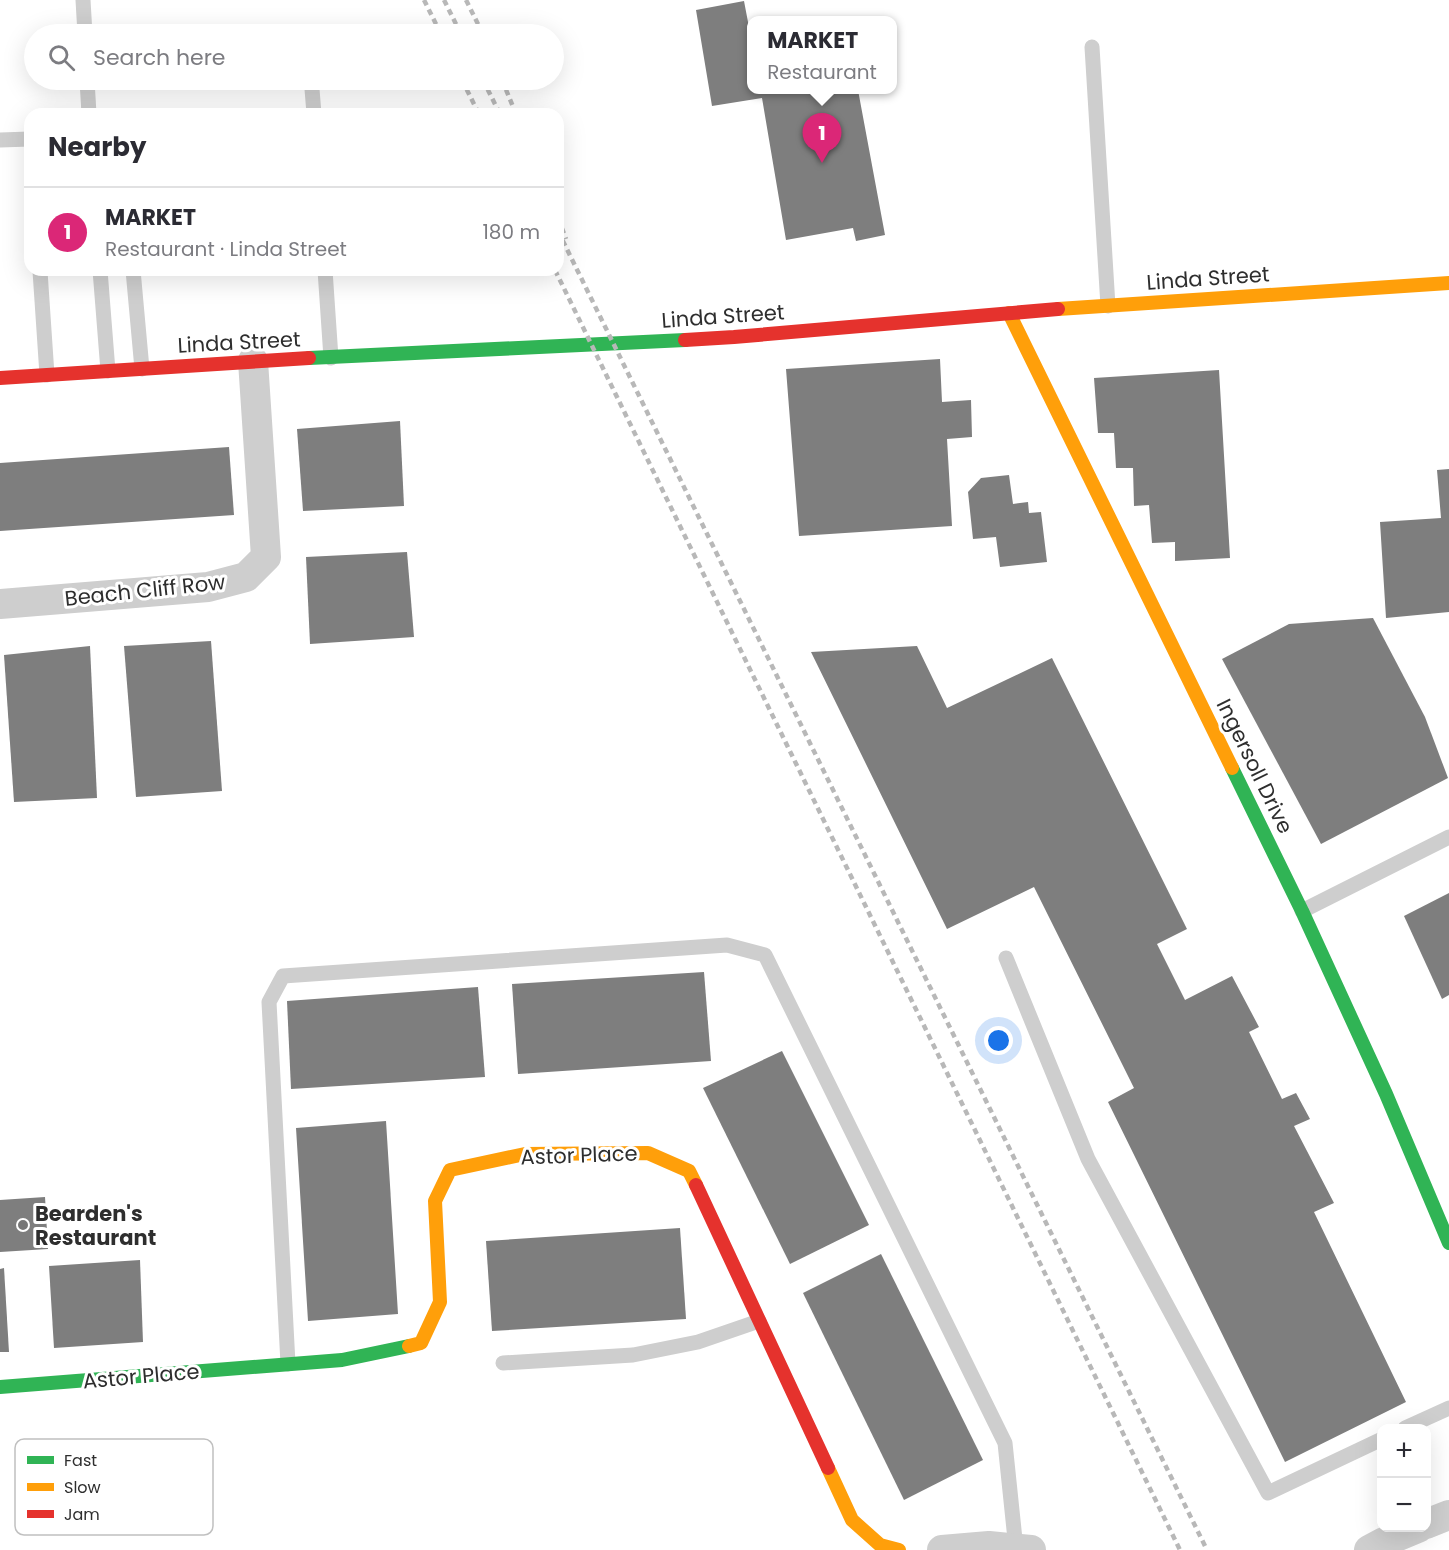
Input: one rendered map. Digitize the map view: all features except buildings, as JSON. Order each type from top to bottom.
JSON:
[{"type":"street","name":"Linda Street","points":[[0,378],[253,361],[734,337],[1009,313],[1449,283]]},
{"type":"street","name":"Ingersoll Drive","points":[[1009,313],[1070,433],[1302,911],[1386,1094],[1449,1243]]},
{"type":"street","name":"Beach Cliff Row","points":[[0,604],[208,587],[246,577],[266,557],[253,361]]},
{"type":"street","name":"Astor Place","points":[[0,1387],[342,1360],[421,1343],[440,1302],[435,1201],[450,1170],[525,1154],[648,1153],[689,1171],[852,1520],[880,1545],[899,1550]]},
{"type":"street","points":[[1431,1522],[1449,1515]]},
{"type":"street","points":[[1379,1547],[1408,1532]]},
{"type":"street","points":[[942,1550],[989,1546],[1024,1549]]},
{"type":"lane","points":[[83,0],[84,24]]},
{"type":"lane","points":[[1092,47],[1108,306]]},
{"type":"lane","points":[[88,90],[89,108]]},
{"type":"lane","points":[[312,90],[314,108]]},
{"type":"lane","points":[[0,140],[24,139]]},
{"type":"lane","points":[[40,276],[47,375]]},
{"type":"lane","points":[[100,276],[108,371]]},
{"type":"lane","points":[[134,276],[142,369]]},
{"type":"lane","points":[[325,276],[331,358]]},
{"type":"lane","points":[[1302,911],[1449,837]]},
{"type":"lane","points":[[288,1365],[269,1002],[283,976],[727,945],[765,955],[1005,1443],[1024,1549]]},
{"type":"lane","points":[[1006,958],[1088,1159],[1268,1493],[1377,1441]]},
{"type":"lane","points":[[504,1363],[633,1355],[698,1342],[759,1321]]},
{"type":"lane","points":[[1413,1424],[1449,1407]]},
{"type":"railway","points":[[424,0],[436,24]]},
{"type":"railway","points":[[444,0],[456,24]]},
{"type":"railway","points":[[466,0],[478,24]]},
{"type":"railway","points":[[467,90],[476,108]]},
{"type":"railway","points":[[488,90],[497,108]]},
{"type":"railway","points":[[506,90],[514,108]]},
{"type":"railway","points":[[564,234],[566,239]]},
{"type":"railway","points":[[564,243],[1207,1550]]},
{"type":"railway","points":[[558,276],[1180,1550]]},
{"type":"traffic: fast","points":[[309,358],[685,340]]},
{"type":"traffic: fast","points":[[1232,768],[1302,911],[1386,1094],[1449,1243]]},
{"type":"traffic: fast","points":[[0,1387],[342,1360],[409,1346]]},
{"type":"traffic: slow","points":[[1058,309],[1449,283]]},
{"type":"traffic: slow","points":[[1009,313],[1232,768]]},
{"type":"traffic: slow","points":[[409,1346],[421,1343],[440,1302],[435,1201],[450,1170],[525,1154],[648,1153],[689,1171],[696,1185]]},
{"type":"traffic: slow","points":[[828,1468],[852,1520],[880,1545],[899,1550]]},
{"type":"traffic: jam","points":[[685,340],[1058,309]]},
{"type":"traffic: jam","points":[[0,378],[309,358]]},
{"type":"traffic: jam","points":[[696,1185],[828,1468]]},
{"type":"place","name":"MARKET","points":[[822,163]]},
{"type":"place","name":"Bearden's Restaurant","points":[[23,1225]]}]
